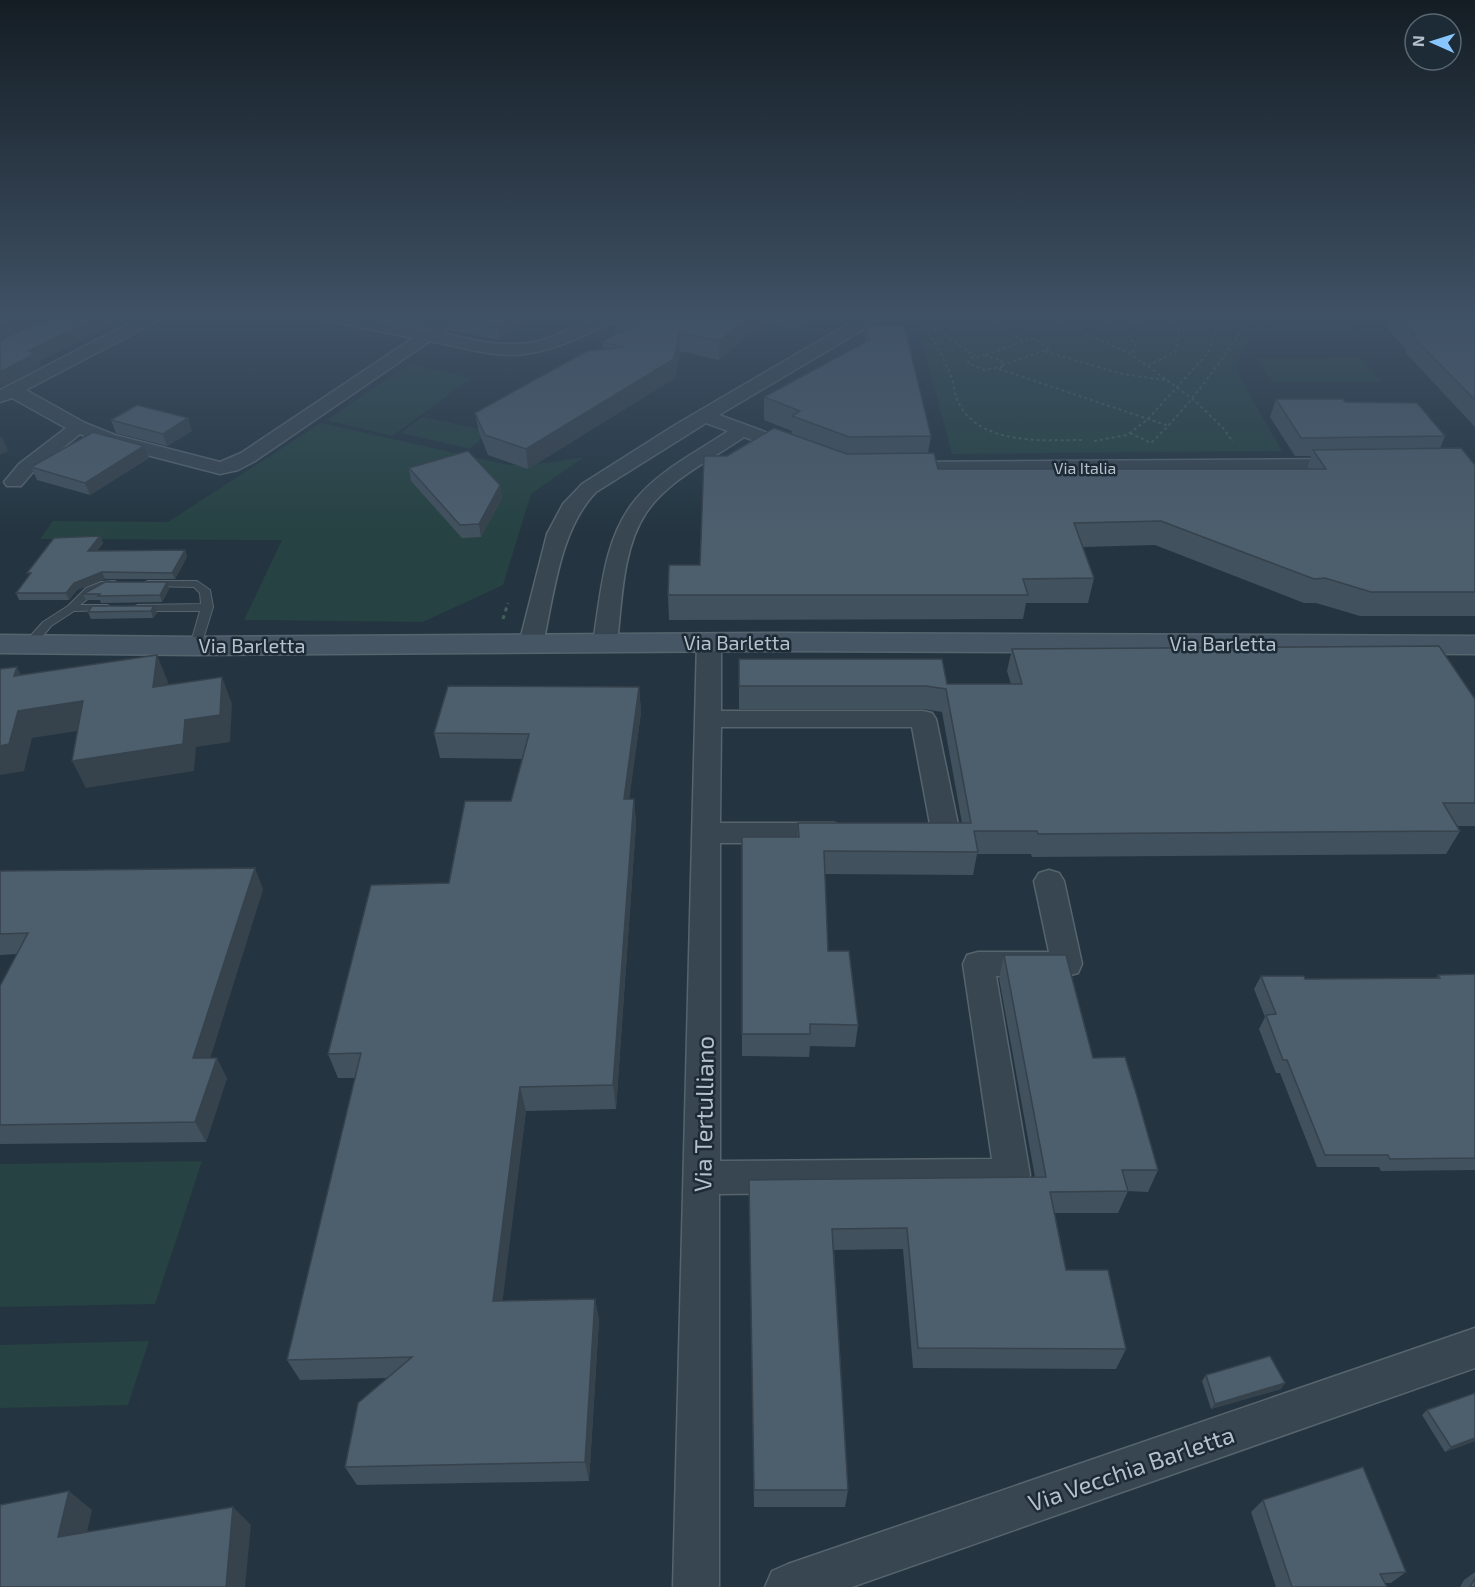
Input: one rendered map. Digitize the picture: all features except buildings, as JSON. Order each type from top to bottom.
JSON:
[{"type":"main road","name":"Via Barletta","points":[[0,644],[196,646],[709,642],[1475,645]]},
{"type":"street","points":[[6,394],[108,439],[220,468],[231,466],[248,457],[351,387]]},
{"type":"street","points":[[531,644],[558,534],[573,504],[589,488],[757,387]]},
{"type":"street","points":[[705,416],[812,456]]},
{"type":"street","points":[[14,482],[26,468],[78,427]]},
{"type":"street","points":[[605,643],[623,542],[636,514],[666,483],[743,429]]},
{"type":"street","name":"Via Italia","points":[[879,468],[1361,464]]},
{"type":"street","name":"Via Tertulliano","points":[[696,1587],[709,642]]},
{"type":"street","points":[[708,719],[923,719],[946,834],[898,834]]},
{"type":"street","points":[[706,833],[862,833]]},
{"type":"street","points":[[702,1178],[1012,1175],[978,964],[1067,964],[1049,881]]},
{"type":"street","name":"Via Vecchia Barletta","points":[[788,1587],[1475,1348]]},
{"type":"lane","points":[[28,645],[47,624],[72,608],[82,594],[93,587],[105,584],[197,584],[206,592],[207,607],[196,646]]},
{"type":"lane","points":[[72,608],[207,607]]},
{"type":"path","points":[[953,387],[956,398],[971,422],[986,431],[1021,438],[1095,441],[1130,433],[1148,420],[1179,389]]},
{"type":"path","points":[[1052,387],[1170,426]]},
{"type":"path","points":[[1176,387],[1194,400],[1223,428],[1247,466]]},
{"type":"path","points":[[1130,433],[1151,443],[1170,426],[1203,387]]},
{"type":"green space","points":[[375,387],[459,387],[392,436],[327,420]]},
{"type":"green space","points":[[934,387],[1245,387],[1282,451],[952,454]]},
{"type":"green space","points":[[422,417],[490,431],[470,449],[401,433]]},
{"type":"green space","points":[[321,423],[509,465],[546,463],[584,457],[531,494],[503,585],[423,622],[244,620],[282,540],[40,539],[53,521],[168,522]]},
{"type":"green space","points":[[202,1161],[155,1304],[0,1307],[0,1164]]},
{"type":"green space","points":[[149,1341],[128,1405],[0,1408],[0,1345]]}]
